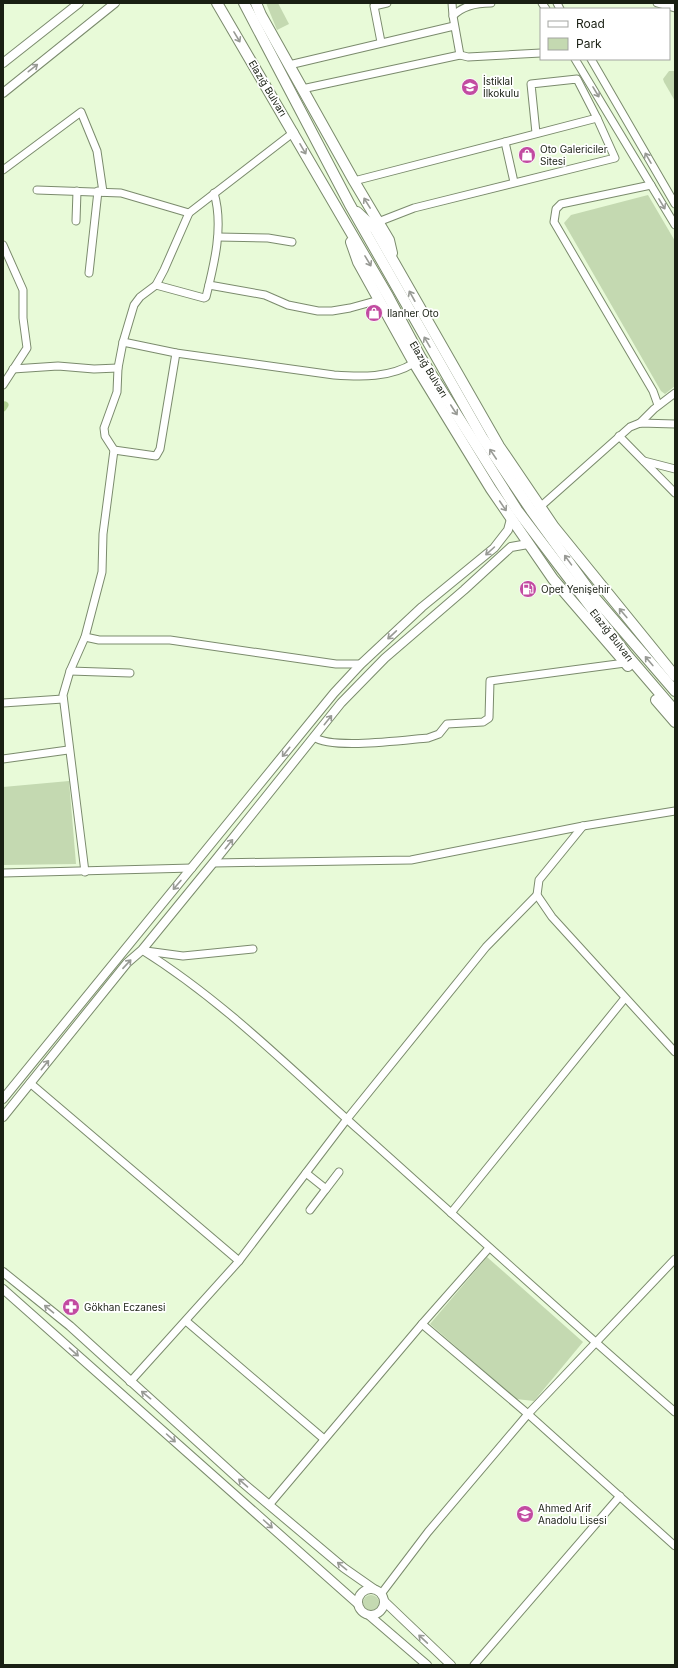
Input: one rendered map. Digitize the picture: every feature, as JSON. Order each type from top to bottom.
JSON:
[{"type":"highway","name":"Elazığ Bulvarı","points":[[217,3],[294,132],[422,358],[517,510],[644,676],[675,711]]},
{"type":"highway","points":[[256,3],[261,15],[302,89],[389,240],[394,263]]},
{"type":"highway","name":"Elazığ Bulvarı","points":[[246,6],[350,205],[482,437],[531,510],[595,598],[675,690]]},
{"type":"highway","points":[[350,205],[375,229],[499,446],[540,507],[606,592],[675,676]]},
{"type":"highway","points":[[341,216],[358,262],[378,300],[414,363],[511,519],[553,579],[675,722]]},
{"type":"main road","points":[[3,63],[80,3]]},
{"type":"main road","points":[[3,93],[115,3]]},
{"type":"main road","points":[[3,1099],[334,693],[361,664],[422,607],[494,548],[508,530],[511,519]]},
{"type":"main road","points":[[3,1117],[128,963],[142,950],[341,703],[384,658],[464,590],[511,547],[528,544]]},
{"type":"main road","points":[[3,1272],[70,1326],[130,1382],[269,1505],[344,1568],[381,1594],[385,1602],[451,1665]]},
{"type":"main road","points":[[3,1289],[358,1604],[362,1612],[370,1616],[427,1665]]},
{"type":"main road","points":[[358,1604],[362,1593],[374,1589]]},
{"type":"main road","points":[[370,1616],[382,1610],[385,1602]]},
{"type":"street","points":[[381,42],[374,6],[387,3]]},
{"type":"street","points":[[452,3],[454,26],[460,55]]},
{"type":"street","points":[[453,16],[459,10],[467,6],[491,3]]},
{"type":"street","points":[[658,3],[675,8]]},
{"type":"street","points":[[289,65],[381,42],[454,26]]},
{"type":"street","points":[[302,89],[460,55],[468,58],[540,53]]},
{"type":"street","points":[[576,60],[675,224]]},
{"type":"street","points":[[592,60],[675,204]]},
{"type":"street","points":[[378,222],[414,208],[615,158],[597,118],[576,79],[531,84],[536,133]]},
{"type":"street","points":[[3,170],[81,112],[98,151],[100,191],[89,273]]},
{"type":"street","points":[[354,181],[597,118]]},
{"type":"street","points":[[85,872],[68,750],[63,699],[70,671],[85,637],[102,572],[103,534],[114,450],[105,436],[104,428],[117,392],[118,368],[134,305],[156,285],[164,270],[188,213],[294,132]]},
{"type":"street","points":[[505,142],[514,182]]},
{"type":"street","points":[[651,185],[561,204],[556,209],[554,222],[653,391],[658,405]]},
{"type":"street","points":[[37,190],[100,191],[121,193],[188,213]]},
{"type":"street","points":[[76,222],[77,191]]},
{"type":"street","points":[[156,285],[204,298],[206,297],[210,285],[218,237],[218,207],[214,193]]},
{"type":"street","points":[[218,237],[268,238],[292,242]]},
{"type":"street","points":[[3,245],[23,290],[22,318],[26,348],[3,385]]},
{"type":"street","points":[[210,285],[265,295],[288,306],[318,311],[332,311],[350,308],[378,300]]},
{"type":"street","points":[[124,342],[176,353],[334,375],[359,376],[384,374],[406,368],[414,363]]},
{"type":"street","points":[[114,450],[156,456],[160,449],[176,353]]},
{"type":"street","points":[[13,369],[58,366],[94,369],[118,368]]},
{"type":"street","points":[[540,507],[619,436],[630,427],[640,423],[658,405],[675,393]]},
{"type":"street","points":[[640,423],[675,424]]},
{"type":"street","points":[[619,436],[675,493]]},
{"type":"street","points":[[643,461],[675,469]]},
{"type":"street","points":[[85,637],[100,640],[170,640],[336,664],[361,664]]},
{"type":"street","points":[[314,737],[325,742],[345,744],[428,738],[439,734],[447,724],[483,722],[487,720],[489,718],[490,681],[625,663]]},
{"type":"street","points":[[70,671],[130,673]]},
{"type":"street","points":[[3,704],[63,699]]},
{"type":"street","points":[[3,759],[68,750]]},
{"type":"street","points":[[213,863],[411,860],[583,826],[675,811]]},
{"type":"street","points":[[130,1382],[239,1261],[347,1119],[486,947],[537,895],[539,880],[583,826]]},
{"type":"street","points":[[3,873],[192,868]]},
{"type":"street","points":[[537,895],[552,917],[675,1052]]},
{"type":"street","points":[[142,950],[183,956],[254,949]]},
{"type":"street","points":[[142,950],[171,968],[267,1045],[489,1248],[675,1412]]},
{"type":"street","points":[[451,1213],[626,998]]},
{"type":"street","points":[[30,1083],[239,1261]]},
{"type":"street","points":[[310,1210],[339,1172]]},
{"type":"street","points":[[306,1173],[326,1189]]},
{"type":"street","points":[[269,1505],[422,1324],[489,1248]]},
{"type":"street","points":[[381,1594],[428,1532],[528,1414],[675,1259]]},
{"type":"street","points":[[186,1321],[324,1439]]},
{"type":"street","points":[[422,1324],[528,1414],[675,1546]]},
{"type":"street","points":[[474,1665],[620,1496]]},
{"type":"green space","points":[[266,3],[278,3],[289,24],[277,30]]},
{"type":"green space","points":[[669,71],[675,71],[675,101],[663,79]]},
{"type":"green space","points":[[648,195],[675,241],[675,386],[665,394],[661,391],[564,223],[571,215]]},
{"type":"green space","points":[[69,781],[76,864],[3,865],[3,787]]},
{"type":"green space","points":[[487,1257],[583,1342],[534,1401],[516,1399],[430,1324]]},
{"type":"green space","points":[[371,1595],[377,1597],[379,1603],[377,1609],[371,1611],[365,1609],[363,1603],[365,1597]]},
{"type":"place","name":"İstiklal İlkokulu","points":[[470,87]]},
{"type":"place","name":"Oto Galericiler Sitesi","points":[[527,155]]},
{"type":"place","name":"Ilanher Oto","points":[[374,313]]},
{"type":"place","name":"Opet Yenişehir","points":[[528,589]]},
{"type":"place","name":"Gökhan Eczanesi","points":[[71,1307]]},
{"type":"place","name":"Ahmed Arif Anadolu Lisesi","points":[[525,1514]]}]
